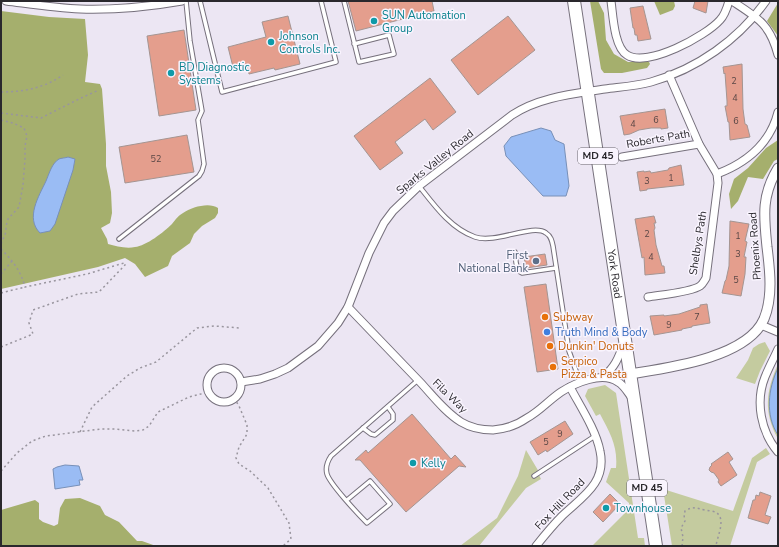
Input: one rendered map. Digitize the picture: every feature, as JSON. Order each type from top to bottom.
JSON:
[{"type":"main road","name":"York Road","points":[[574,1],[656,546]]},
{"type":"street","points":[[6,1],[81,9],[134,7],[182,1]]},
{"type":"street","points":[[611,1],[617,41],[621,49],[627,55],[636,58],[649,57],[664,53],[703,34],[721,19],[729,1]]},
{"type":"street","points":[[732,1],[755,16],[768,29],[778,55]]},
{"type":"street","name":"Sparks Valley Road","points":[[241,382],[260,379],[288,368],[318,346],[329,334],[348,307],[369,253],[384,223],[405,198],[519,110],[546,100],[639,84],[669,75],[706,57],[725,44],[755,16],[766,1]]},
{"type":"street","name":"Roberts Path","points":[[669,75],[699,144],[717,174]]},
{"type":"street","points":[[717,174],[730,169],[745,160],[761,146],[768,136],[778,112]]},
{"type":"street","name":"Roberts Path","points":[[622,157],[699,144]]},
{"type":"street","name":"Phoenix Road","points":[[630,374],[678,366],[719,354],[748,338],[761,325],[768,306],[770,289],[770,270],[764,218],[764,204],[772,177],[778,168]]},
{"type":"street","name":"Shelbys Path","points":[[648,296],[699,287],[706,278],[718,183],[717,174]]},
{"type":"street","name":"Fila Way","points":[[348,307],[455,418],[469,426],[486,430],[501,429],[522,421],[570,387],[603,377]]},
{"type":"street","points":[[761,325],[778,332]]},
{"type":"street","points":[[603,377],[617,362],[625,339]]},
{"type":"street","points":[[778,349],[765,377],[761,389],[760,402],[764,427],[769,440],[778,452]]},
{"type":"street","points":[[219,368],[231,369],[236,372],[241,382],[239,393],[234,398],[226,402],[212,396],[209,392],[208,381],[210,375],[219,368]]},
{"type":"street","points":[[603,377],[620,382],[634,402]]},
{"type":"street","name":"Fox Hill Road","points":[[536,546],[551,527],[590,491],[600,475],[600,451],[596,436],[570,387]]},
{"type":"lane","points":[[119,239],[199,176],[204,164],[198,120],[202,112],[190,41],[186,1]]},
{"type":"lane","points":[[200,1],[222,92],[336,62],[321,1]]},
{"type":"lane","points":[[344,1],[354,44],[359,62],[394,54],[389,35],[354,44]]},
{"type":"lane","points":[[419,186],[439,211],[452,223],[464,233],[476,238],[501,238],[539,229],[546,232],[550,237],[553,246],[569,351],[580,383]]},
{"type":"lane","points":[[515,252],[519,272],[522,273],[556,268]]},
{"type":"lane","points":[[347,500],[370,481],[390,504],[367,523],[347,500],[328,478],[326,467],[327,461],[418,380]]},
{"type":"lane","points":[[364,428],[371,434],[375,435],[393,420],[393,414],[388,407]]},
{"type":"lane","points":[[534,476],[596,436]]},
{"type":"path","points":[[1,92],[11,92],[42,87],[62,75]]},
{"type":"path","points":[[1,113],[41,118],[99,90]]},
{"type":"path","points":[[1,120],[24,128],[27,136],[23,184],[18,207],[8,219],[6,232],[1,244]]},
{"type":"path","points":[[1,249],[16,265],[23,278],[25,287]]},
{"type":"path","points":[[1,274],[12,261]]},
{"type":"path","points":[[1,293],[87,274],[125,263],[125,265],[99,292],[78,294],[33,310],[29,323],[33,334],[1,347]]},
{"type":"path","points":[[80,432],[92,407],[127,376],[140,368],[156,362],[197,328],[214,326],[240,328]]},
{"type":"path","points":[[1,471],[18,452],[32,440],[46,436],[101,429],[143,430],[149,426],[158,412],[189,397],[209,392]]},
{"type":"path","points":[[234,398],[240,406],[247,425],[247,434],[239,447],[236,458],[239,464],[250,471],[268,488],[289,523],[291,539],[283,546]]},
{"type":"path","points":[[682,546],[683,537],[681,528],[685,521],[684,511],[691,507],[697,507],[714,512],[720,516],[722,523],[716,546]]},
{"type":"green space","points":[[590,1],[598,1],[604,13],[606,40],[614,54],[628,62],[649,62],[650,64],[647,68],[622,73],[604,73],[601,69]]},
{"type":"green space","points":[[654,1],[674,1],[675,6],[673,10],[660,15]]},
{"type":"green space","points":[[778,3],[778,36],[767,21]]},
{"type":"green space","points":[[1,11],[49,17],[85,19],[88,55],[85,82],[100,84],[102,89],[106,166],[111,192],[112,213],[110,223],[101,228],[108,244],[132,248],[139,246],[160,235],[180,215],[187,211],[205,205],[218,208],[218,213],[215,218],[202,226],[194,234],[190,243],[172,256],[168,266],[145,277],[135,264],[125,258],[98,267],[1,289]]},
{"type":"green space","points":[[778,140],[778,159],[774,161],[763,179],[748,177],[738,201],[731,209],[729,194],[734,179],[748,168],[766,148]]},
{"type":"green space","points":[[765,342],[770,351],[755,384],[736,378],[748,360],[753,348]]},
{"type":"green space","points":[[778,364],[778,439],[770,420],[768,402],[771,383]]},
{"type":"green space","points":[[605,385],[616,393],[638,538],[644,538],[645,546],[592,546],[629,509],[629,503],[606,482],[611,468],[616,468],[616,453],[610,434],[600,414],[596,416],[585,396],[588,389]]},
{"type":"green space","points":[[766,448],[770,454],[757,462],[730,546],[672,546],[663,489],[733,511],[752,458]]},
{"type":"green space","points":[[526,450],[539,472],[538,473],[541,479],[526,488],[479,546],[460,546],[497,518],[518,476]]},
{"type":"green space","points":[[80,498],[100,506],[105,515],[119,522],[137,541],[142,541],[156,546],[1,546],[1,510],[35,500],[39,503],[39,519],[54,526],[58,524],[60,508],[65,499]]},
{"type":"water","points":[[541,128],[551,131],[555,140],[564,144],[569,186],[566,196],[543,196],[506,156],[504,146],[511,137]]},
{"type":"water","points":[[68,157],[75,159],[73,170],[55,224],[50,231],[40,233],[36,227],[33,214],[37,200],[54,163],[59,159]]},
{"type":"water","points":[[778,368],[778,435],[771,419],[769,402],[772,385]]},
{"type":"water","points":[[65,465],[79,466],[83,480],[79,480],[80,485],[55,489],[53,469]]},
{"type":"building","name":"SUN Automation Group","points":[[348,1],[432,1],[434,11],[356,31]]},
{"type":"building","points":[[695,1],[708,1],[706,13],[693,8]]},
{"type":"building","points":[[643,6],[651,39],[638,41],[637,35],[635,35],[633,28],[630,8]]},
{"type":"building","name":"Johnson Controls Inc.","points":[[288,16],[300,64],[249,74],[247,64],[233,67],[228,47],[266,37],[262,22]]},
{"type":"building","points":[[508,16],[535,50],[478,95],[451,60]]},
{"type":"building","name":"BD Diagnostic Systems","points":[[184,30],[196,110],[159,116],[147,36]]},
{"type":"building","points":[[742,64],[743,109],[745,124],[747,125],[750,137],[730,140],[729,122],[725,106],[727,106],[727,101],[725,73],[724,74],[723,67]]},
{"type":"building","points":[[430,78],[456,112],[433,130],[425,119],[395,142],[403,153],[380,170],[354,136]]},
{"type":"building","points":[[665,109],[668,128],[651,128],[624,135],[620,116]]},
{"type":"building","points":[[187,135],[194,172],[125,183],[119,147]]},
{"type":"building","points":[[681,165],[684,185],[640,191],[637,172],[650,171],[651,173],[668,170],[669,168]]},
{"type":"building","points":[[654,216],[656,223],[654,223],[654,230],[656,245],[665,273],[645,275],[644,257],[642,258],[635,219]]},
{"type":"building","points":[[730,221],[749,224],[745,241],[747,242],[744,257],[746,257],[745,274],[741,296],[722,293],[729,266]]},
{"type":"building","name":"First National Bank","points":[[545,254],[547,265],[526,268],[524,257]]},
{"type":"building","points":[[546,284],[558,369],[537,372],[524,287]]},
{"type":"building","points":[[707,304],[710,323],[654,335],[650,316],[679,314],[700,307],[700,305]]},
{"type":"building","name":"Kelly","points":[[412,414],[451,459],[455,455],[466,467],[459,466],[406,512],[360,460],[355,460],[366,450],[368,453]]},
{"type":"building","points":[[565,421],[573,434],[547,452],[546,450],[538,455],[530,442]]},
{"type":"building","points":[[728,452],[733,459],[729,462],[737,475],[721,486],[714,473],[709,470],[712,465],[711,464]]},
{"type":"building","points":[[760,492],[771,496],[765,515],[771,517],[768,524],[748,518],[753,500],[755,500],[756,495],[759,496]]},
{"type":"building","name":"Townhouse","points":[[610,494],[620,504],[603,522],[593,512]]},
{"type":"place","name":"SUN Automation Group","points":[[374,21]]},
{"type":"place","name":"Johnson Controls Inc.","points":[[271,42]]},
{"type":"place","name":"BD Diagnostic Systems","points":[[171,73]]},
{"type":"place","name":"First National Bank","points":[[536,261]]},
{"type":"place","name":"Subway","points":[[545,317]]},
{"type":"place","name":"Truth Mind & Body","points":[[547,332]]},
{"type":"place","name":"Dunkin' Donuts","points":[[550,346]]},
{"type":"place","name":"Serpico Pizza & Pasta","points":[[553,367]]},
{"type":"place","name":"Kelly","points":[[413,463]]},
{"type":"place","name":"Townhouse","points":[[606,508]]}]
